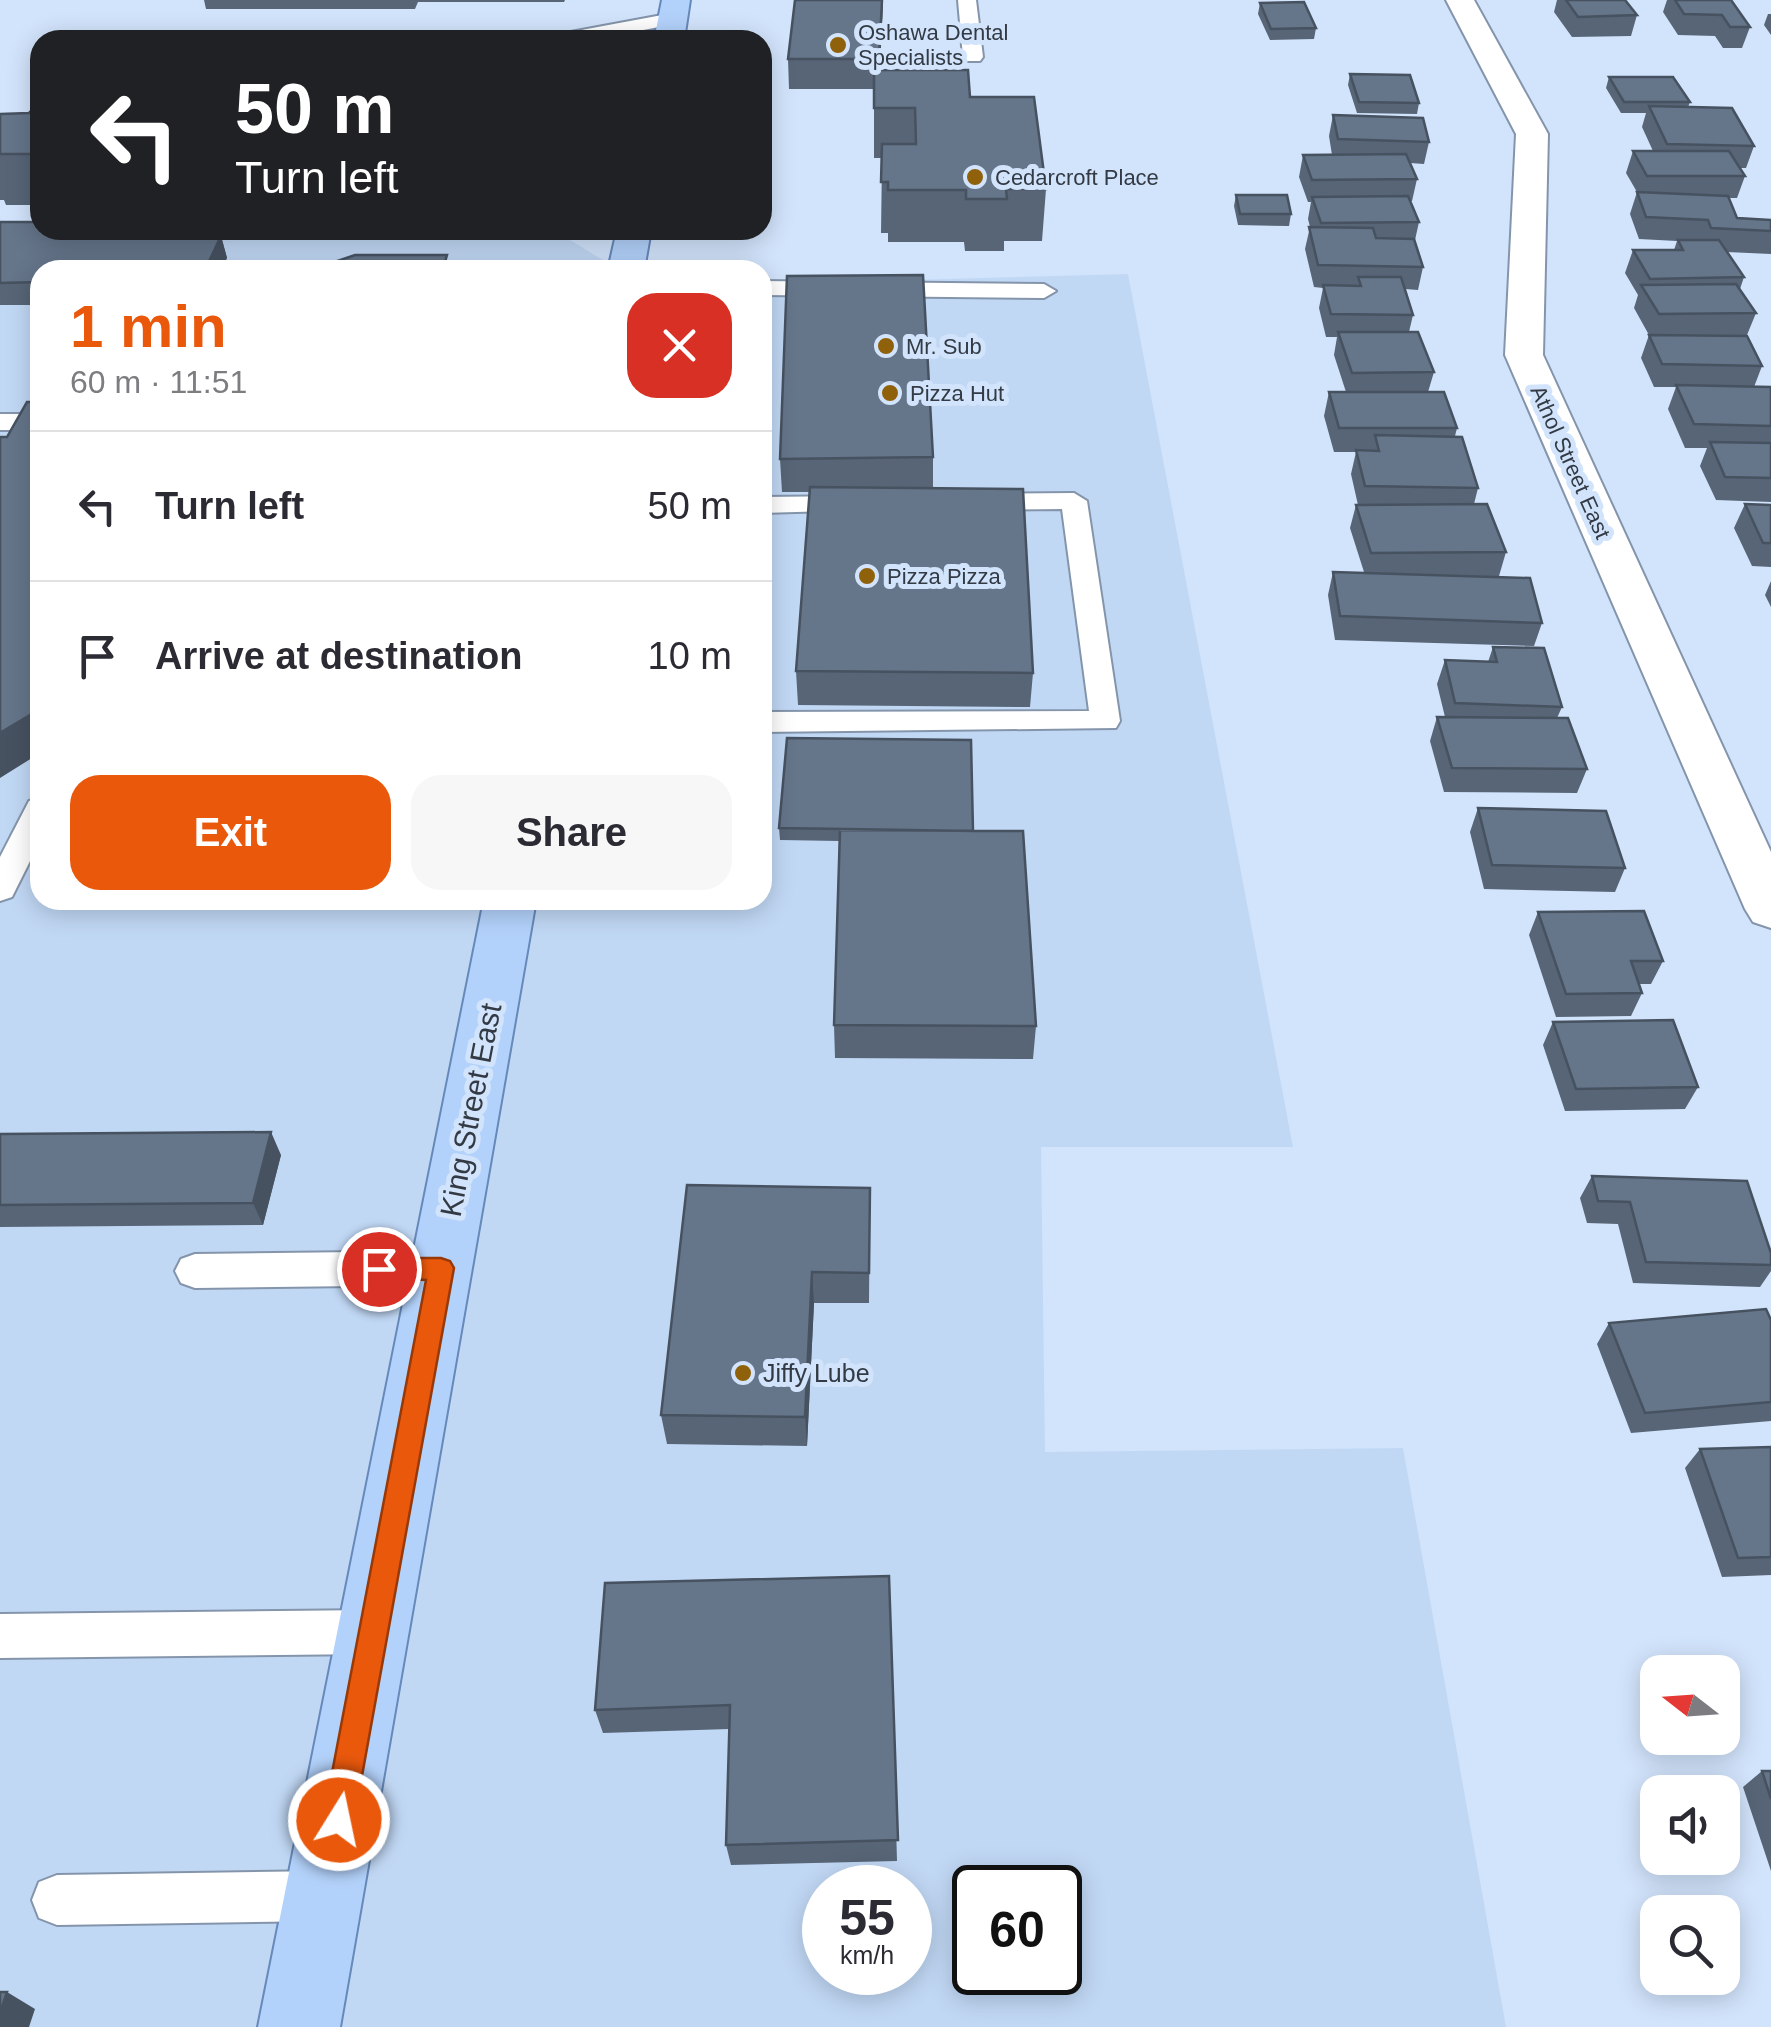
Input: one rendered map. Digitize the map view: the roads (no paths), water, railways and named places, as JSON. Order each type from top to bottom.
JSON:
[{"type":"main road","name":"King Street East","points":[[299,2027],[508,910]]},
{"type":"street","name":"Athol Street East","points":[[1460,0],[1532,134],[1524,356],[1771,909]]},
{"type":"lane","points":[[967,0],[973,57]]},
{"type":"lane","points":[[616,30],[673,20]]},
{"type":"lane","points":[[772,288],[1044,290]]},
{"type":"lane","points":[[0,422],[30,422]]},
{"type":"lane","points":[[772,505],[878,508],[772,514]]},
{"type":"lane","points":[[772,722],[1105,721],[1076,510],[955,507]]},
{"type":"lane","points":[[0,889],[30,829]]},
{"type":"lane","points":[[195,1271],[441,1268]]},
{"type":"lane","points":[[0,1636],[374,1632]]},
{"type":"lane","points":[[57,1900],[325,1896]]},
{"type":"place","name":"Oshawa Dental Specialists","points":[[838,45]]},
{"type":"place","name":"Cedarcroft Place","points":[[975,177]]},
{"type":"place","name":"Mr. Sub","points":[[886,346]]},
{"type":"place","name":"Pizza Hut","points":[[890,393]]},
{"type":"place","name":"Pizza Pizza","points":[[867,576]]},
{"type":"place","name":"Jiffy Lube","points":[[743,1373]]}]
